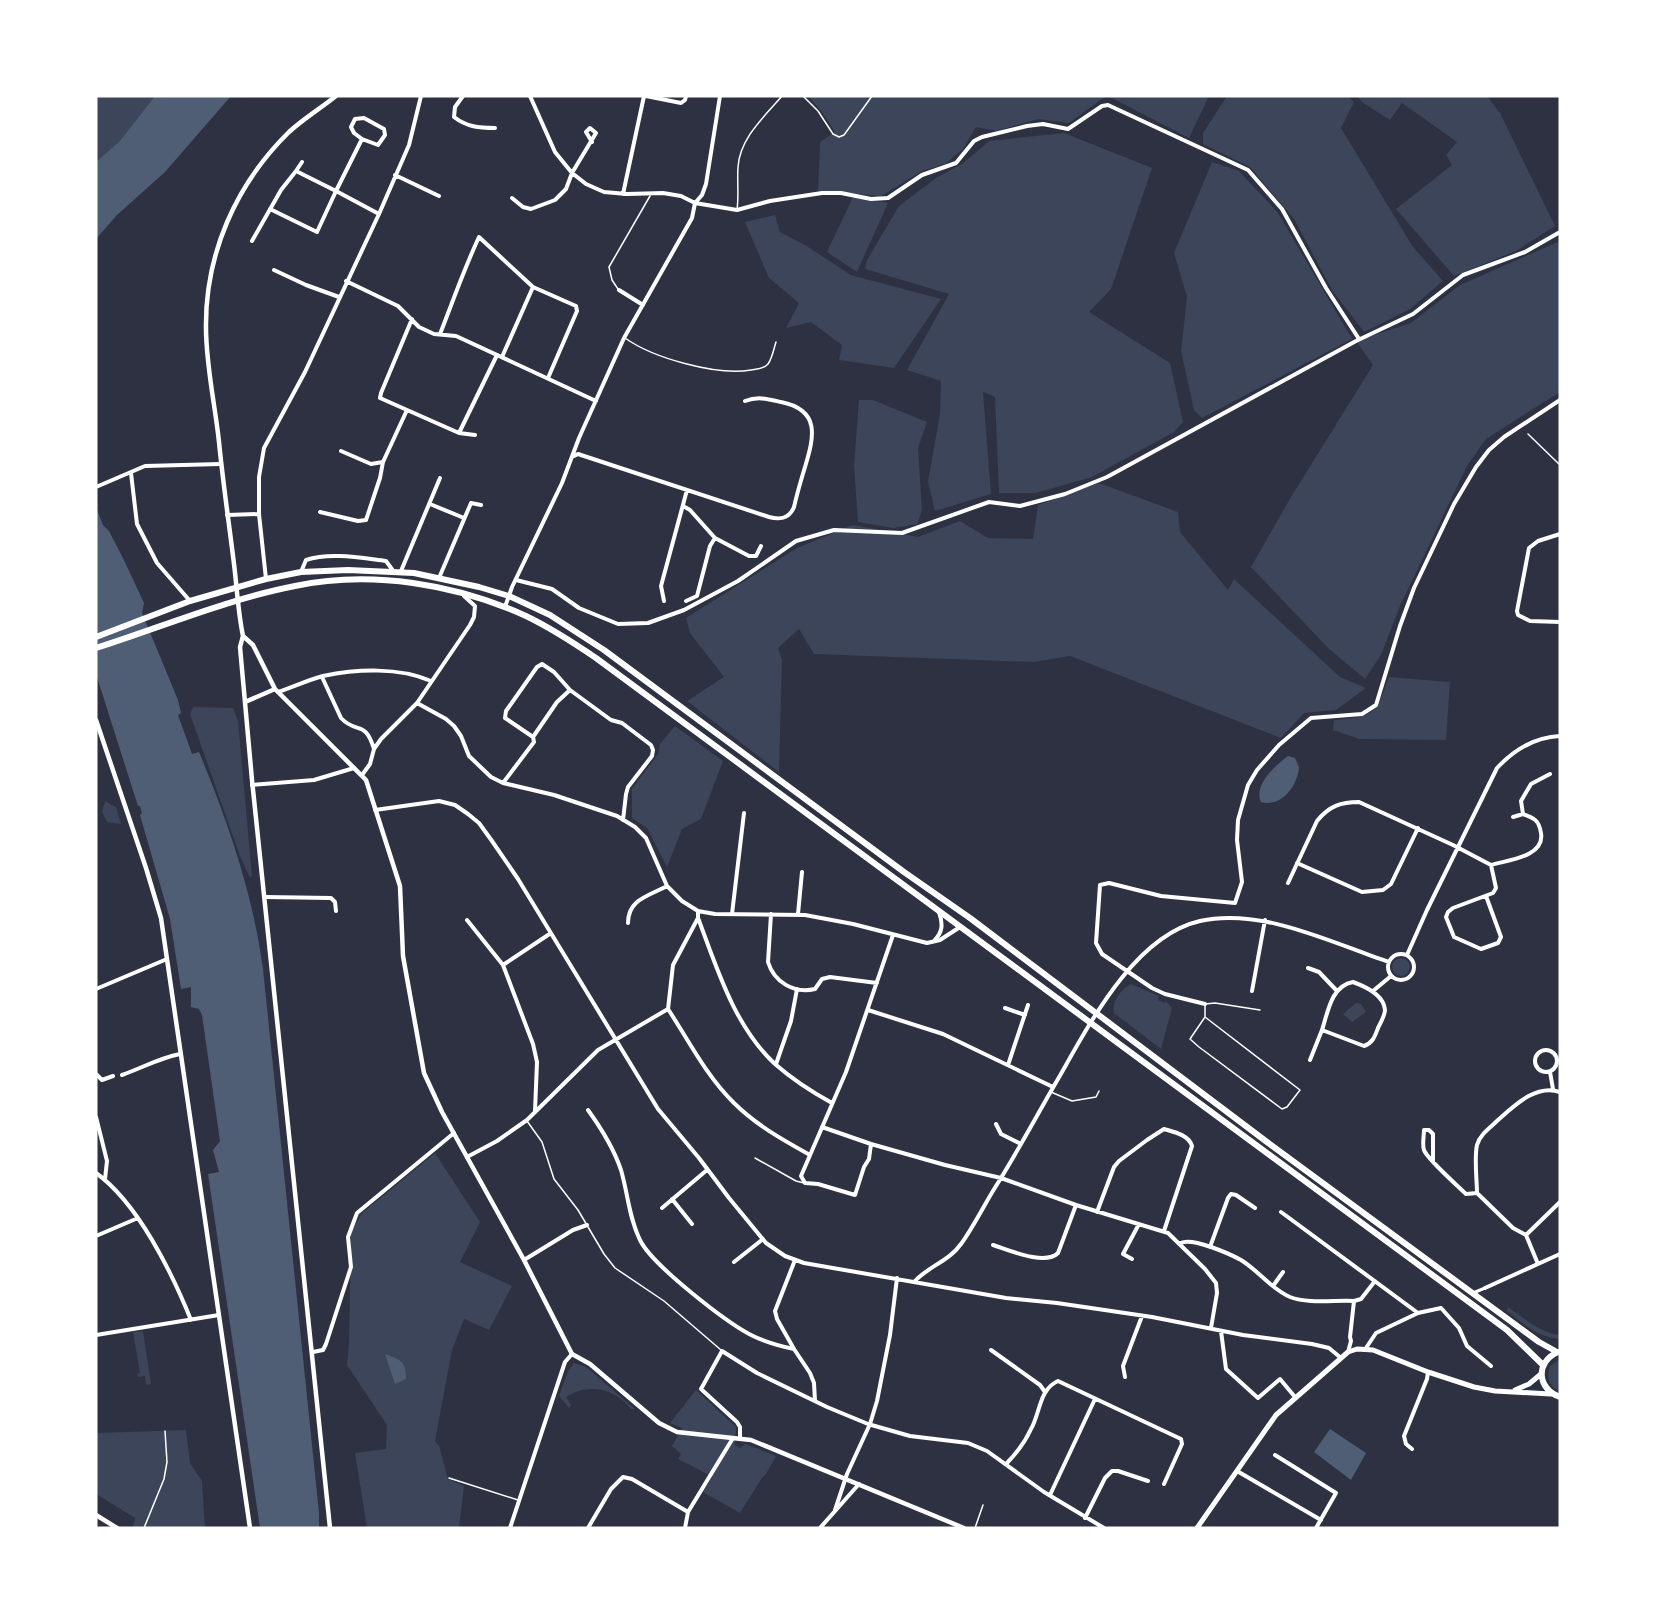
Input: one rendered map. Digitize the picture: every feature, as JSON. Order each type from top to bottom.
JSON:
[{"type":"main road","points":[[96,637],[190,601],[266,579],[301,572],[348,570],[397,572],[439,578],[479,586],[509,596],[550,615],[604,650],[1098,1013],[1267,1142],[1539,1342],[1559,1352]]},
{"type":"main road","points":[[96,648],[237,601],[297,585],[353,579],[408,583],[460,593],[505,607],[544,625],[596,658],[1507,1330],[1543,1365]]},
{"type":"main road","points":[[1197,1528],[1276,1415],[1348,1352],[1366,1348],[1474,1387],[1496,1391],[1551,1394],[1559,1398]]},
{"type":"main road","points":[[1551,1394],[1542,1382],[1541,1374],[1546,1359],[1559,1352]]},
{"type":"main road","points":[[1512,1391],[1529,1384],[1541,1374]]},
{"type":"street","points":[[330,1528],[252,784],[240,647],[243,636],[220,464],[206,323],[210,277],[222,235],[247,183],[265,158],[291,131],[336,96]]},
{"type":"street","points":[[266,579],[259,477],[264,448],[305,372],[379,214],[409,145],[421,96]]},
{"type":"street","points":[[463,96],[455,107],[454,117],[462,123],[478,128],[495,128]]},
{"type":"street","points":[[530,96],[555,152],[572,173],[595,189],[623,194],[651,192],[681,196],[695,204],[737,210],[770,201],[822,193],[841,193],[872,199],[888,198],[922,175],[956,163],[974,141],[982,137],[1043,124],[1068,129],[1107,105],[1248,170],[1282,209],[1326,288],[1359,339]]},
{"type":"street","points":[[623,194],[645,96],[681,103],[686,96]]},
{"type":"street","points":[[505,607],[574,456],[579,438],[624,338],[692,218],[695,204],[702,195],[706,184],[720,96]]},
{"type":"street","points":[[364,118],[384,129],[385,135],[378,145],[362,139],[354,133],[351,127],[355,119],[364,118]]},
{"type":"street","points":[[270,208],[317,231],[362,139]]},
{"type":"street","points":[[512,198],[523,207],[531,209],[555,200],[566,189],[572,173],[592,142]]},
{"type":"street","points":[[252,242],[290,176],[302,162]]},
{"type":"street","points":[[296,171],[379,214]]},
{"type":"street","points":[[395,175],[439,196]]},
{"type":"street","points":[[516,580],[552,589],[579,608],[618,624],[648,623],[684,610],[738,581],[796,541],[834,530],[902,533],[989,502],[1020,506],[1065,494],[1107,477],[1359,339],[1413,314],[1463,275],[1525,252],[1560,232]]},
{"type":"street","points":[[440,334],[455,297],[460,277],[479,237],[533,288],[576,306],[577,311],[548,378]]},
{"type":"street","points":[[274,270],[339,297]]},
{"type":"street","points":[[346,281],[398,306],[419,327],[434,334],[456,336],[596,400]]},
{"type":"street","points":[[459,433],[533,288]]},
{"type":"street","points":[[619,290],[643,305]]},
{"type":"street","points":[[412,319],[380,398],[459,433],[475,435]]},
{"type":"street","points":[[574,456],[578,454],[775,519],[787,517],[792,512],[814,438],[810,421],[792,404],[756,397],[745,401]]},
{"type":"street","points":[[1205,1004],[1165,994],[1152,988],[1102,954],[1096,943],[1100,885],[1109,883],[1161,896],[1235,903],[1242,882],[1237,840],[1238,820],[1248,785],[1257,770],[1279,745],[1311,718],[1362,714],[1376,705],[1414,588],[1454,504],[1476,466],[1504,437],[1560,400]]},
{"type":"street","points":[[320,512],[358,521],[366,520],[380,478],[382,462],[407,410]]},
{"type":"street","points":[[341,451],[371,464],[382,462]]},
{"type":"street","points":[[96,486],[145,466],[220,464]]},
{"type":"street","points":[[131,473],[137,524],[157,563],[190,601]]},
{"type":"street","points":[[301,572],[306,560],[356,558],[386,561],[397,572],[440,478]]},
{"type":"street","points":[[664,601],[661,586],[687,490]]},
{"type":"street","points":[[439,578],[471,503],[481,505]]},
{"type":"street","points":[[430,504],[464,518]]},
{"type":"street","points":[[683,506],[690,510],[715,538],[749,556],[756,556],[762,546]]},
{"type":"street","points":[[227,515],[260,514]]},
{"type":"street","points":[[1560,534],[1538,541],[1529,549],[1517,611],[1518,615],[1530,621],[1560,622]]},
{"type":"street","points":[[686,602],[697,596],[710,546],[715,538]]},
{"type":"street","points":[[362,775],[370,764],[374,749],[381,739],[417,703],[474,617],[475,606],[460,593]]},
{"type":"street","points":[[243,636],[253,645],[277,691],[366,780],[400,886],[403,956],[424,1073],[433,1095],[524,1260],[572,1354],[590,1364],[669,1429],[686,1434],[740,1437],[751,1440],[964,1528]]},
{"type":"street","points":[[533,737],[506,718],[506,711],[537,667],[542,664],[548,667],[570,690],[611,720],[622,723],[651,745],[652,756],[626,794],[623,820]]},
{"type":"street","points":[[245,702],[322,677],[365,672],[399,671],[431,681]]},
{"type":"street","points":[[322,677],[341,718],[345,723],[367,732],[374,749]]},
{"type":"street","points":[[503,783],[534,742],[533,737],[557,702],[570,690]]},
{"type":"street","points":[[417,703],[454,726],[469,756],[490,777],[503,783],[554,795],[623,820],[635,827],[646,838],[667,886],[682,901],[698,911],[732,914],[798,914],[853,924],[927,943],[940,940],[960,927]]},
{"type":"street","points":[[96,723],[161,918],[250,1528]]},
{"type":"street","points":[[1407,955],[1497,768],[1510,755],[1529,743],[1550,736],[1560,736]]},
{"type":"street","points":[[252,784],[314,780],[354,768]]},
{"type":"street","points":[[1523,814],[1521,801],[1531,784],[1550,774]]},
{"type":"street","points":[[375,810],[439,801],[455,805],[479,822],[518,879],[658,1109],[773,1249],[795,1260],[1006,1298],[1058,1303],[1142,1316],[1329,1348],[1341,1358]]},
{"type":"street","points":[[1288,883],[1317,821],[1333,806],[1359,801],[1491,865],[1534,852],[1539,844],[1542,837],[1540,825],[1536,819],[1523,814],[1513,817]]},
{"type":"street","points":[[732,914],[744,813]]},
{"type":"street","points":[[1297,863],[1362,892],[1383,890],[1391,884],[1418,828]]},
{"type":"street","points":[[1486,896],[1500,938],[1498,943],[1481,949],[1454,937],[1446,917],[1453,908],[1493,893],[1496,888],[1491,865]]},
{"type":"street","points":[[798,914],[802,872]]},
{"type":"street","points":[[628,923],[628,913],[632,905],[667,886]]},
{"type":"street","points":[[265,897],[328,898],[334,900],[336,911]]},
{"type":"street","points":[[698,911],[698,918],[725,990],[745,1027],[776,1065],[809,1090],[832,1103]]},
{"type":"street","points":[[933,941],[941,931],[939,912]]},
{"type":"street","points":[[771,914],[768,962],[770,969],[787,987],[815,989],[822,979],[830,976],[877,983]]},
{"type":"street","points":[[698,918],[673,964],[668,1010],[712,1077],[733,1102],[772,1133],[810,1155]]},
{"type":"street","points":[[915,1281],[957,1250],[1091,1023],[1127,973],[1150,949],[1178,929],[1201,921],[1240,918],[1265,920],[1389,962]]},
{"type":"street","points":[[467,920],[503,965],[533,1044],[537,1062],[535,1111]]},
{"type":"street","points":[[1252,991],[1265,920]]},
{"type":"street","points":[[503,965],[551,933]]},
{"type":"street","points":[[871,1144],[869,1159],[855,1195],[818,1184],[804,1183],[801,1176],[846,1072],[893,935]]},
{"type":"street","points":[[1396,955],[1407,955],[1415,966],[1412,976],[1401,981],[1391,976],[1388,969],[1389,962],[1396,955]]},
{"type":"street","points":[[96,989],[167,959]]},
{"type":"street","points":[[1308,968],[1319,972],[1337,991]]},
{"type":"street","points":[[1373,991],[1391,976]]},
{"type":"street","points":[[1310,1060],[1332,997],[1345,983],[1353,982],[1367,987],[1384,1005],[1385,1011],[1370,1044],[1364,1046],[1322,1030]]},
{"type":"street","points":[[776,1065],[792,1021],[797,988]]},
{"type":"street","points":[[1008,1065],[1028,1005]]},
{"type":"street","points":[[1005,1008],[1025,1015]]},
{"type":"street","points":[[467,1157],[497,1141],[526,1120],[598,1050],[668,1010]]},
{"type":"street","points":[[868,1010],[943,1034],[1053,1087]]},
{"type":"street","points":[[1543,1050],[1554,1052],[1557,1059],[1556,1067],[1550,1072],[1542,1072],[1535,1064],[1537,1054],[1543,1050]]},
{"type":"street","points":[[122,1075],[142,1068],[156,1059],[180,1054]]},
{"type":"street","points":[[1550,1072],[1553,1089]]},
{"type":"street","points":[[96,1073],[102,1080],[113,1076]]},
{"type":"street","points":[[1538,1264],[1526,1235],[1513,1228],[1477,1193],[1477,1145],[1483,1134],[1520,1100],[1535,1093],[1553,1089],[1560,1092]]},
{"type":"street","points":[[588,1110],[616,1158],[624,1180],[633,1224],[643,1246],[654,1260],[742,1329],[770,1343],[794,1349]]},
{"type":"street","points":[[96,1117],[107,1161],[105,1179]]},
{"type":"street","points":[[996,1124],[1001,1134],[1021,1144]]},
{"type":"street","points":[[822,1127],[871,1144],[1001,1179],[1097,1212],[1164,1231],[1181,1243],[1216,1283],[1217,1293],[1212,1328]]},
{"type":"street","points":[[1097,1212],[1114,1167],[1164,1129],[1186,1137],[1192,1142],[1164,1231]]},
{"type":"street","points":[[1433,1162],[1434,1134],[1429,1130],[1424,1130],[1424,1151],[1433,1162],[1466,1194],[1477,1193]]},
{"type":"street","points":[[313,1352],[323,1350],[326,1344],[351,1267],[348,1237],[357,1213],[454,1133]]},
{"type":"street","points":[[662,1208],[707,1170]]},
{"type":"street","points":[[96,1173],[105,1179],[138,1218],[181,1295],[191,1320]]},
{"type":"street","points":[[1210,1247],[1231,1194],[1255,1208]]},
{"type":"street","points":[[672,1199],[692,1224]]},
{"type":"street","points":[[1526,1235],[1560,1202]]},
{"type":"street","points":[[993,1245],[1034,1257],[1047,1259],[1054,1257],[1058,1253],[1076,1205]]},
{"type":"street","points":[[1281,1212],[1418,1313]]},
{"type":"street","points":[[96,1236],[138,1218]]},
{"type":"street","points":[[1132,1259],[1123,1254],[1139,1224]]},
{"type":"street","points":[[524,1260],[573,1230],[587,1225]]},
{"type":"street","points":[[734,1262],[763,1239]]},
{"type":"street","points":[[1181,1243],[1185,1241],[1210,1247],[1241,1260],[1273,1286],[1292,1298],[1302,1300],[1354,1301],[1361,1299],[1375,1281]]},
{"type":"street","points":[[1473,1293],[1560,1254]]},
{"type":"street","points":[[795,1260],[775,1311],[777,1319],[814,1383],[815,1401]]},
{"type":"street","points":[[1273,1286],[1283,1272]]},
{"type":"street","points":[[834,1510],[870,1424],[877,1401],[890,1335],[897,1278]]},
{"type":"street","points":[[1348,1352],[1354,1301]]},
{"type":"street","points":[[1366,1348],[1376,1333],[1418,1313],[1435,1308],[1444,1309],[1465,1337],[1467,1346],[1491,1366]]},
{"type":"street","points":[[96,1335],[219,1314]]},
{"type":"street","points":[[1125,1377],[1123,1366],[1142,1316]]},
{"type":"street","points":[[1221,1331],[1226,1369],[1258,1398],[1280,1379],[1295,1397]]},
{"type":"street","points":[[991,1350],[1040,1385],[1045,1393]]},
{"type":"street","points":[[740,1437],[740,1427],[737,1422],[700,1389],[722,1351],[757,1373],[870,1424],[919,1437],[968,1443],[987,1451],[1050,1495],[1104,1528]]},
{"type":"street","points":[[510,1528],[561,1374],[572,1354]]},
{"type":"street","points":[[1412,1449],[1406,1444],[1404,1436],[1428,1372]]},
{"type":"street","points":[[1006,1464],[1032,1428],[1045,1393],[1058,1381],[1181,1439],[1182,1444],[1164,1484]]},
{"type":"street","points":[[1050,1495],[1095,1399]]},
{"type":"street","points":[[685,1528],[688,1512],[734,1437]]},
{"type":"street","points":[[1275,1455],[1336,1493],[1316,1528]]},
{"type":"street","points":[[1085,1518],[1105,1478],[1112,1471],[1149,1481]]},
{"type":"street","points":[[1236,1471],[1321,1520]]},
{"type":"street","points":[[588,1528],[611,1489],[622,1477],[632,1479],[688,1512]]},
{"type":"street","points":[[820,1528],[859,1484]]},
{"type":"street","points":[[96,1515],[117,1528]]},
{"type":"lane","points":[[737,210],[738,169],[746,140],[782,96]]},
{"type":"lane","points":[[803,96],[818,111],[833,134],[839,137],[844,135],[872,96]]},
{"type":"lane","points":[[619,290],[612,280],[609,267],[651,192]]},
{"type":"lane","points":[[624,338],[692,366],[742,372],[762,368],[769,364],[776,342]]},
{"type":"lane","points":[[1528,434],[1560,465]]},
{"type":"lane","points":[[1205,1017],[1300,1090],[1287,1107],[1282,1109],[1190,1039],[1205,1017],[1205,1004],[1215,1003],[1260,1010]]},
{"type":"lane","points":[[1050,1092],[1072,1101],[1096,1097],[1099,1091]]},
{"type":"lane","points":[[526,1120],[542,1142],[554,1179],[578,1210],[615,1268],[664,1301],[722,1351]]},
{"type":"lane","points":[[755,1158],[796,1181],[804,1183]]},
{"type":"lane","points":[[144,1528],[164,1479],[167,1462],[165,1431]]},
{"type":"lane","points":[[448,1478],[519,1501]]},
{"type":"lane","points":[[975,1528],[983,1505]]},
{"type":"shaded area","points":[[96,96],[161,96],[96,171]]},
{"type":"shaded area","points":[[155,96],[231,96],[165,172],[117,215],[96,239],[96,162],[120,141]]},
{"type":"shaded area","points":[[808,96],[1106,96],[1069,123],[1038,119],[996,131],[976,127],[963,149],[945,164],[922,171],[881,196],[818,191],[820,142],[835,132]]},
{"type":"shaded area","points":[[1108,96],[1209,96],[1189,138]]},
{"type":"shaded area","points":[[1227,96],[1348,96],[1354,102],[1341,128],[1413,247],[1443,281],[1410,309],[1364,332],[1332,290],[1294,219],[1250,167],[1203,144],[1203,133]]},
{"type":"shaded area","points":[[1357,96],[1487,96],[1500,113],[1555,226],[1516,251],[1454,276],[1396,209],[1452,165],[1446,155],[1457,142],[1402,103],[1390,120],[1363,103]]},
{"type":"shaded area","points":[[1064,133],[1152,168],[1111,289],[1089,312],[1170,363],[1183,422],[1174,432],[1092,477],[1036,493],[999,493],[995,397],[983,392],[991,494],[935,511],[928,481],[940,414],[941,381],[907,370],[949,294],[865,269],[867,260],[899,206],[936,178],[962,164],[989,141]]},
{"type":"shaded area","points":[[1212,162],[1239,171],[1278,213],[1352,339],[1202,418],[1194,410],[1181,351],[1187,297],[1174,253]]},
{"type":"shaded area","points":[[853,197],[888,203],[857,272],[827,252]]},
{"type":"shaded area","points":[[775,215],[780,232],[805,245],[851,275],[941,299],[894,368],[839,360],[842,345],[811,322],[786,328],[799,303],[769,278],[745,222]]},
{"type":"shaded area","points":[[1560,241],[1560,392],[1486,439],[1467,466],[1400,606],[1381,655],[1365,679],[1328,648],[1251,567],[1291,497],[1373,365],[1356,341],[1411,323],[1460,285]]},
{"type":"shaded area","points":[[859,400],[873,400],[927,422],[918,448],[922,510],[917,524],[894,528],[858,522],[854,466]]},
{"type":"shaded area","points":[[1099,483],[1178,512],[1180,532],[1228,590],[1234,579],[1340,677],[1366,688],[1336,710],[1304,713],[1281,738],[1070,656],[1034,662],[814,654],[799,629],[778,648],[782,660],[779,772],[687,701],[724,677],[690,633],[686,618],[797,548],[853,525],[918,537],[960,521],[988,538],[1033,539],[1038,505]]},
{"type":"shaded area","points":[[96,507],[144,603],[142,613],[178,700],[181,713],[178,715],[192,754],[199,752],[220,805],[253,913],[263,969],[319,1528],[260,1528],[208,1174],[219,1172],[213,1150],[220,1141],[202,1015],[199,1009],[191,1007],[191,987],[181,989],[170,919],[140,815],[142,813],[96,674]]},
{"type":"shaded area","points":[[1389,677],[1450,682],[1446,740],[1359,739],[1333,730],[1334,720],[1358,717],[1372,711],[1377,706]]},
{"type":"shaded area","points":[[193,707],[233,708],[238,721],[252,876],[250,878],[240,856],[190,714]]},
{"type":"shaded area","points":[[675,726],[723,761],[701,819],[682,829],[667,867],[647,828],[632,818],[632,789],[658,754],[660,744]]},
{"type":"shaded area","points":[[1288,756],[1295,758],[1299,767],[1292,788],[1288,794],[1276,802],[1261,802],[1259,796],[1263,782],[1272,770]]},
{"type":"shaded area","points":[[105,801],[116,807],[121,824],[107,822],[102,812]]},
{"type":"shaded area","points":[[1397,958],[1405,958],[1410,963],[1408,974],[1397,976],[1392,971],[1392,963]]},
{"type":"shaded area","points":[[1131,984],[1159,996],[1158,1000],[1165,1003],[1166,1001],[1172,1008],[1161,1049],[1114,1013],[1113,1009],[1118,996]]},
{"type":"shaded area","points":[[1356,1003],[1361,1004],[1366,1012],[1352,1022],[1343,1014]]},
{"type":"shaded area","points":[[435,1153],[480,1222],[460,1262],[512,1286],[489,1330],[464,1319],[452,1350],[435,1441],[439,1446],[448,1479],[464,1486],[459,1528],[367,1528],[355,1453],[386,1449],[387,1425],[347,1365],[351,1233],[361,1214]]},
{"type":"shaded area","points":[[1508,1307],[1539,1328],[1560,1335],[1560,1339],[1532,1330],[1507,1311]]},
{"type":"shaded area","points":[[143,1331],[151,1384],[146,1385],[145,1376],[138,1377],[137,1374],[140,1373],[133,1332]]},
{"type":"shaded area","points":[[385,1354],[402,1362],[406,1379],[395,1384]]},
{"type":"shaded area","points":[[1560,1359],[1560,1391],[1551,1384],[1548,1374],[1550,1366]]},
{"type":"shaded area","points":[[574,1363],[586,1367],[635,1409],[631,1409],[609,1392],[592,1389],[566,1397],[571,1405],[569,1408],[559,1396],[568,1371]]},
{"type":"shaded area","points":[[696,1390],[736,1427],[735,1445],[740,1448],[745,1444],[776,1456],[740,1513],[703,1492],[713,1477],[678,1459],[681,1454],[672,1446],[682,1428],[670,1423]]},
{"type":"shaded area","points":[[1330,1429],[1366,1453],[1351,1480],[1314,1452]]},
{"type":"shaded area","points":[[186,1430],[190,1463],[202,1481],[205,1528],[133,1528],[135,1518],[96,1494],[96,1433]]}]
